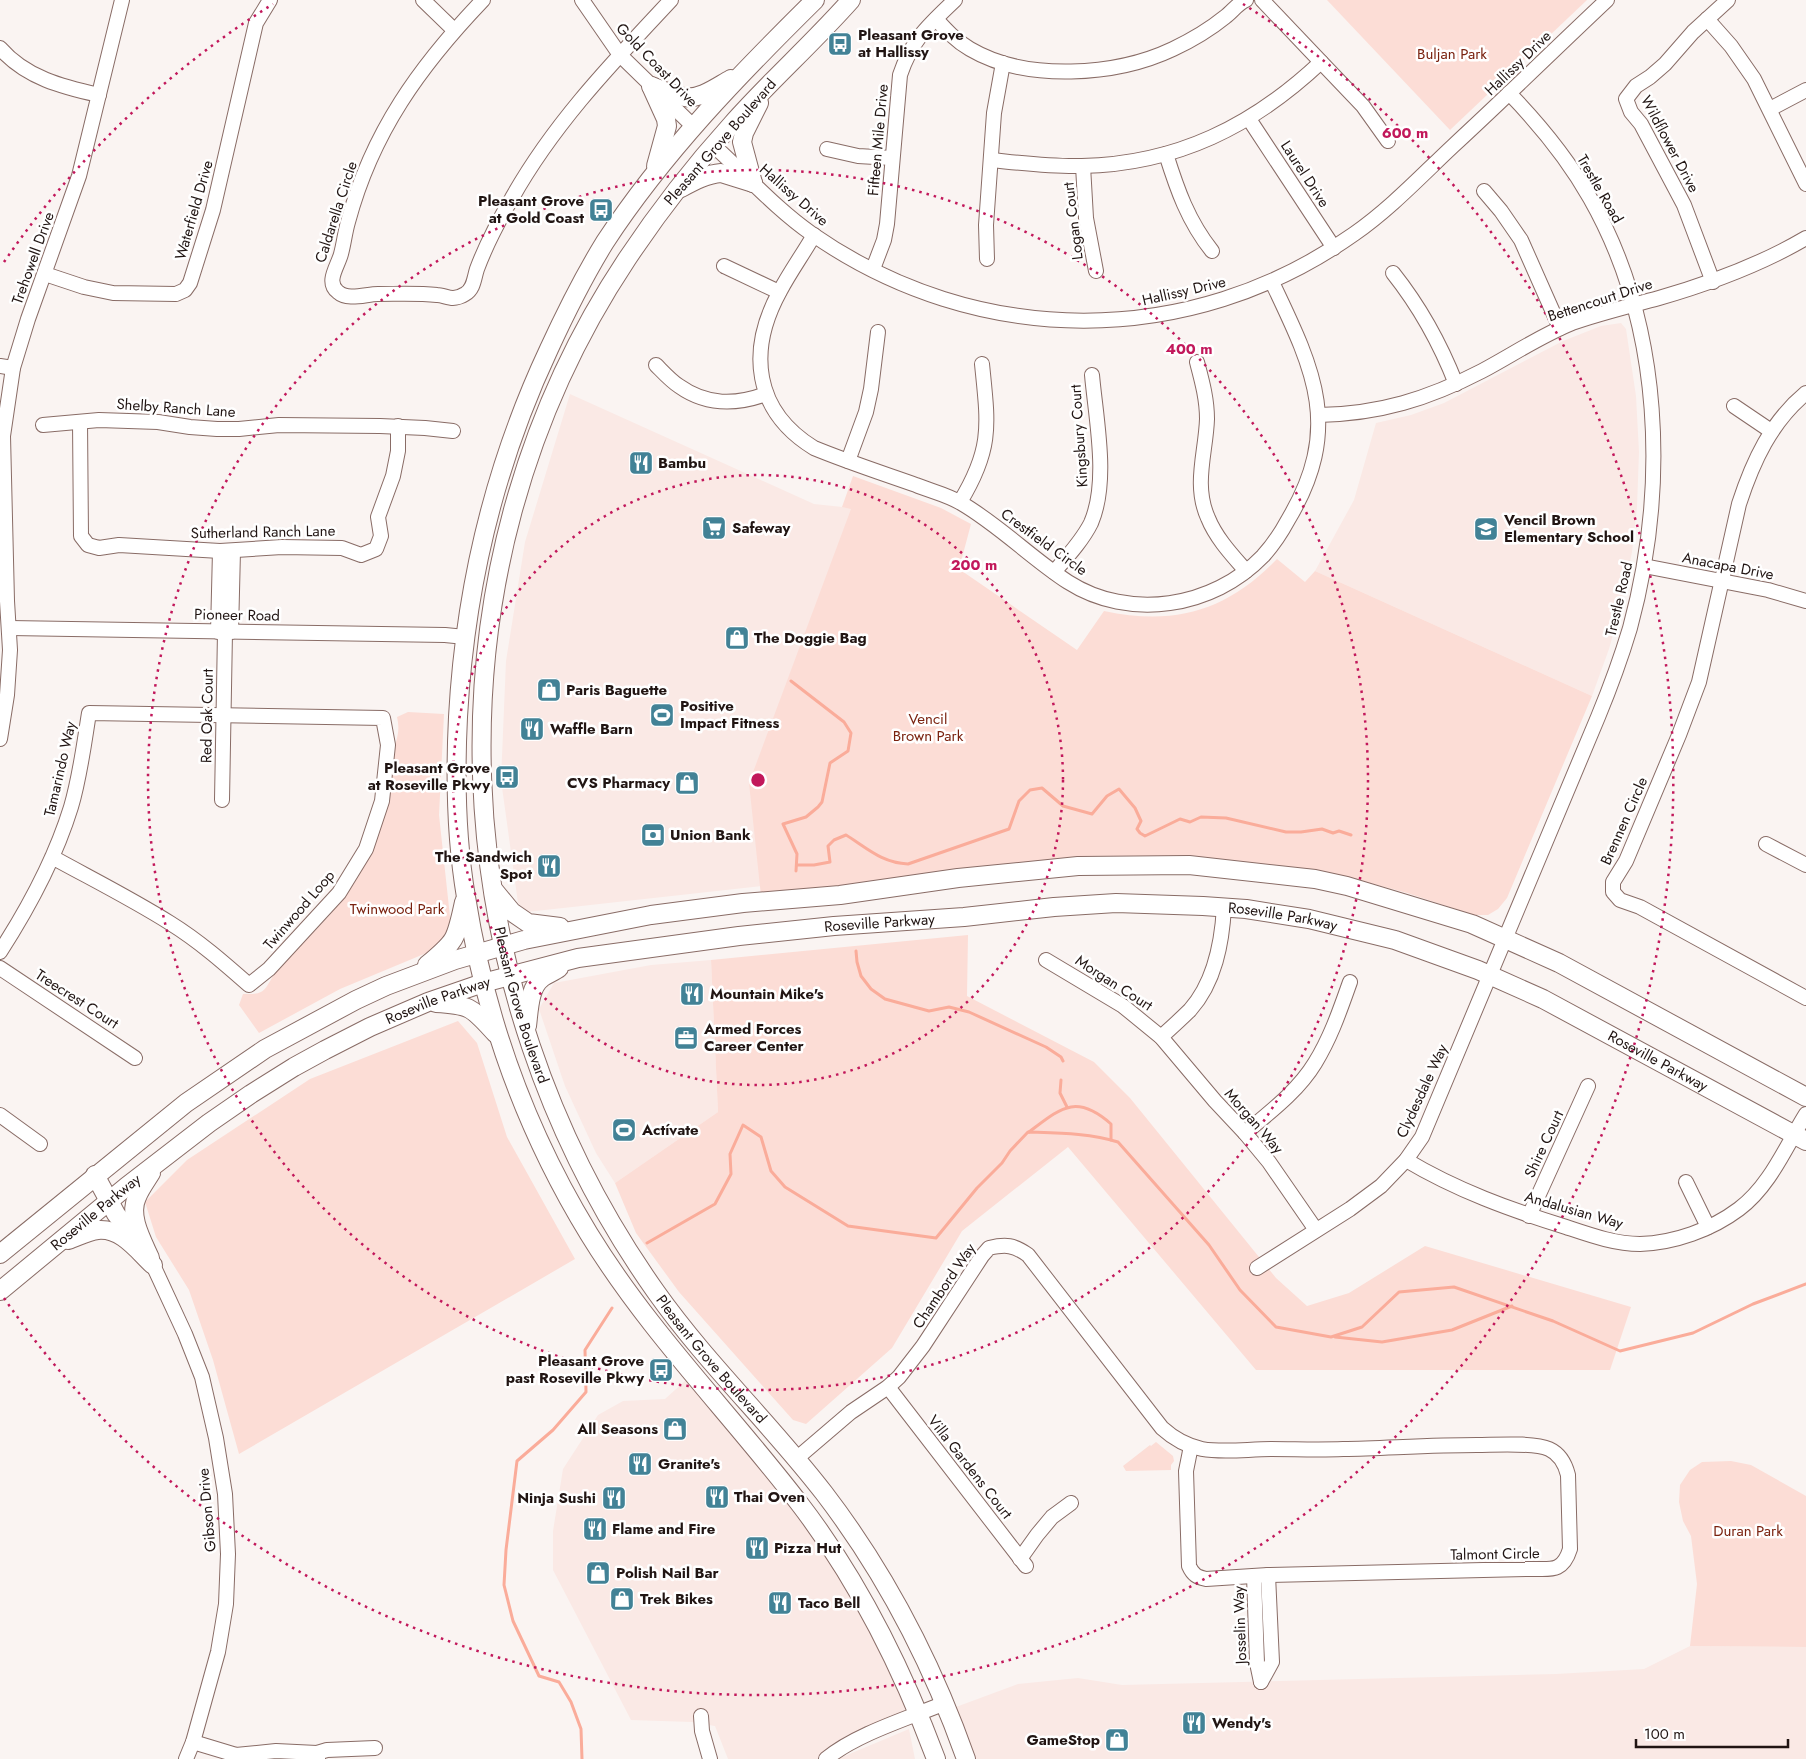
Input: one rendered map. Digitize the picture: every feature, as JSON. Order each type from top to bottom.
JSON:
[{"type":"main road","name":"Pleasant Grove Boulevard","points":[[815,0],[694,126],[653,175],[603,246],[574,297],[536,376],[502,466],[478,557],[464,637],[456,782],[458,818],[466,897],[483,983],[513,1080],[557,1178],[588,1233],[655,1328],[777,1475],[823,1536],[846,1571],[887,1643],[919,1714],[936,1759]]},
{"type":"main road","name":"Pleasant Grove Boulevard","points":[[851,0],[714,145],[674,191],[625,261],[601,301],[557,384],[533,446],[511,516],[491,608],[483,685],[481,735],[485,826],[492,888],[502,945],[526,1031],[539,1070],[561,1124],[598,1198],[656,1293],[796,1459],[844,1520],[888,1587],[911,1629],[945,1704],[966,1759]]},
{"type":"main road","points":[[651,86],[686,98],[701,95],[746,71]]},
{"type":"main road","points":[[651,86],[666,119],[667,126],[653,175]]},
{"type":"main road","points":[[753,182],[742,142],[744,133],[766,89]]},
{"type":"main road","points":[[694,126],[714,145]]},
{"type":"main road","points":[[674,191],[705,176],[721,173],[753,182]]},
{"type":"main road","points":[[478,557],[481,607],[479,617],[481,627],[488,635]]},
{"type":"main road","name":"Roseville Parkway","points":[[0,1254],[95,1175],[193,1098],[265,1049],[356,1000],[417,974],[502,945],[573,929],[651,915],[743,903],[840,895],[1018,871],[1078,866],[1148,864],[1226,868],[1315,879],[1347,886],[1472,924],[1559,963],[1806,1097]]},
{"type":"main road","points":[[492,888],[512,912],[528,923],[573,929]]},
{"type":"main road","points":[[417,974],[455,939],[466,897]]},
{"type":"main road","name":"Roseville Parkway","points":[[0,1291],[108,1201],[209,1124],[294,1067],[370,1027],[428,1002],[510,975],[578,958],[739,936],[834,926],[964,917],[1054,907],[1116,903],[1224,907],[1279,914],[1368,933],[1423,950],[1490,975],[1551,1003],[1800,1138]]},
{"type":"main road","points":[[526,1031],[532,994],[540,979],[578,958]]},
{"type":"main road","points":[[428,1002],[459,1004],[468,1007],[499,1038]]},
{"type":"main road","points":[[153,1265],[135,1221],[134,1205],[155,1166]]},
{"type":"main road","points":[[95,1175],[121,1222],[153,1265]]},
{"type":"main road","points":[[58,1244],[97,1230],[109,1231],[121,1235],[153,1265]]},
{"type":"main road","points":[[705,1389],[724,1394],[777,1455],[788,1461],[796,1459]]},
{"type":"street","name":"Trehowell Drive","points":[[0,739],[7,695],[10,650],[3,436],[7,367],[45,274],[79,176],[122,0]]},
{"type":"street","name":"Waterfield Drive","points":[[45,274],[84,287],[113,293],[176,294],[185,290],[190,283],[213,210],[256,23],[270,0]]},
{"type":"street","points":[[423,0],[454,30]]},
{"type":"street","name":"Caldarella Circle","points":[[483,0],[435,52],[404,95],[367,165],[347,222],[341,255],[333,274],[332,284],[336,292],[344,296],[369,294],[436,295],[454,298],[467,294],[495,230],[532,165],[568,113],[620,55]]},
{"type":"street","name":"Gold Coast Drive","points":[[582,0],[620,55],[694,126]]},
{"type":"street","points":[[620,55],[671,0]]},
{"type":"street","name":"Fifteen Mile Drive","points":[[873,270],[884,240],[900,75],[914,43],[956,0]]},
{"type":"street","points":[[936,19],[951,35],[969,49],[1003,63],[1043,70],[1070,72],[1133,63],[1172,50],[1207,30],[1246,0]]},
{"type":"street","points":[[1262,0],[1374,118],[1388,141]]},
{"type":"street","name":"Hallissy Drive","points":[[714,145],[798,224],[848,257],[916,290],[960,304],[1019,317],[1066,321],[1117,320],[1181,311],[1220,301],[1272,282],[1334,248],[1374,220],[1608,0]]},
{"type":"street","name":"Wildflower Drive","points":[[1713,282],[1684,205],[1641,124],[1631,112],[1626,99],[1636,86],[1665,64],[1707,19],[1728,0]]},
{"type":"street","points":[[1707,19],[1743,63],[1770,109],[1806,184]]},
{"type":"street","points":[[0,48],[31,74],[64,87],[99,95]]},
{"type":"street","points":[[991,160],[1050,166],[1083,166],[1126,162],[1166,154],[1208,139],[1250,119],[1286,93],[1321,62]]},
{"type":"street","points":[[987,258],[986,225],[994,113],[1003,63]]},
{"type":"street","points":[[1770,109],[1806,90]]},
{"type":"street","name":"Trestle Road","points":[[1490,975],[1611,684],[1630,629],[1644,566],[1652,491],[1653,448],[1647,372],[1640,326],[1620,263],[1590,198],[1553,143],[1509,93]]},
{"type":"street","name":"Laurel Drive","points":[[1250,119],[1334,248]]},
{"type":"street","points":[[827,149],[858,156],[892,158]]},
{"type":"street","points":[[1166,154],[1180,197],[1189,217],[1198,234],[1212,251]]},
{"type":"street","name":"Logan Court","points":[[1083,166],[1086,218],[1096,271]]},
{"type":"street","points":[[1484,190],[1521,240],[1560,328]]},
{"type":"street","name":"Crestfield Circle","points":[[814,235],[779,292],[764,332],[761,375],[766,394],[780,419],[800,440],[814,448],[960,502],[1068,582],[1097,596],[1120,603],[1141,605],[1169,603],[1204,595],[1226,585],[1263,556],[1279,535],[1305,488],[1313,465],[1318,441],[1319,416],[1311,369],[1272,282]]},
{"type":"street","name":"Bettencourt Drive","points":[[1319,416],[1381,410],[1432,395],[1560,328],[1593,316],[1713,282],[1759,264],[1806,238]]},
{"type":"street","points":[[724,266],[779,292]]},
{"type":"street","points":[[1393,273],[1424,316],[1456,384]]},
{"type":"street","points":[[848,461],[866,412],[871,389],[878,332]]},
{"type":"street","points":[[1197,362],[1205,394],[1207,417],[1206,440],[1200,480],[1202,499],[1207,518],[1216,533],[1246,571]]},
{"type":"street","points":[[960,502],[981,462],[986,439],[987,415],[982,364]]},
{"type":"street","points":[[656,365],[678,386],[710,400],[727,403],[746,401],[766,394]]},
{"type":"street","name":"Kingsbury Court","points":[[1054,572],[1080,540],[1090,524],[1097,505],[1100,485],[1100,461],[1092,375]]},
{"type":"street","points":[[1722,580],[1739,504],[1748,475],[1771,431],[1787,411],[1806,393]]},
{"type":"street","points":[[1734,406],[1771,431]]},
{"type":"street","name":"Shelby Ranch Lane","points":[[42,425],[99,420],[158,422],[190,427],[239,429],[280,424],[398,426],[453,432]]},
{"type":"street","name":"Sutherland Ranch Lane","points":[[80,422],[81,536],[88,546],[99,548],[119,545],[153,546],[226,551],[282,547],[342,548],[361,555],[376,548],[382,536],[378,517],[393,476],[398,451],[398,426]]},
{"type":"street","name":"Red Oak Court","points":[[222,800],[226,551]]},
{"type":"street","name":"Anacapa Drive","points":[[1644,566],[1722,580],[1806,601]]},
{"type":"street","name":"Brennen Circle","points":[[1722,580],[1699,682],[1679,736],[1626,861],[1613,882],[1613,892],[1620,900],[1640,907],[1806,998]]},
{"type":"street","name":"Pioneer Road","points":[[10,628],[445,635],[464,637]]},
{"type":"street","name":"Tamarindo Way","points":[[0,952],[23,916],[52,857],[71,807],[84,748],[88,713],[224,716]]},
{"type":"street","name":"Twinwood Loop","points":[[52,857],[126,896],[172,924],[218,957],[249,985],[268,969],[339,893],[366,849],[382,801],[388,745],[383,718],[224,716]]},
{"type":"street","points":[[1766,844],[1806,865]]},
{"type":"street","points":[[1162,1037],[1191,1008],[1207,984],[1218,953],[1224,907]]},
{"type":"street","name":"Morgan Court","points":[[1046,960],[1123,1006],[1162,1037]]},
{"type":"street","name":"Treecrest Court","points":[[0,968],[136,1058]]},
{"type":"street","name":"Clydesdale Way","points":[[1257,1268],[1374,1192],[1406,1160],[1422,1137],[1433,1114],[1490,975]]},
{"type":"street","points":[[1245,1133],[1285,1100],[1315,1064],[1332,1032],[1350,982]]},
{"type":"street","name":"Morgan Way","points":[[1162,1037],[1269,1162],[1316,1230]]},
{"type":"street","name":"Shire Court","points":[[1529,1216],[1588,1086]]},
{"type":"street","name":"Andalusian Way","points":[[1406,1160],[1458,1189],[1529,1216],[1608,1240],[1638,1244],[1664,1242],[1690,1235],[1739,1209],[1758,1191],[1800,1138],[1806,1114]]},
{"type":"street","points":[[0,1115],[40,1144]]},
{"type":"street","points":[[1686,1182],[1708,1226]]},
{"type":"street","name":"Chambord Way","points":[[796,1459],[861,1404],[888,1387],[923,1346],[982,1256],[989,1248],[1009,1246],[1019,1248],[1043,1272],[1162,1428],[1169,1435],[1191,1446]]},
{"type":"street","name":"Gibson Drive","points":[[153,1265],[186,1334],[202,1377],[216,1438],[225,1494],[228,1554],[226,1604],[218,1652],[193,1742],[186,1759]]},
{"type":"street","name":"Villa Gardens Court","points":[[888,1387],[1023,1563],[1037,1535],[1052,1518],[1071,1503]]},
{"type":"street","name":"Talmont Circle","points":[[1191,1446],[1213,1450],[1254,1448],[1343,1449],[1418,1446],[1535,1446],[1547,1448],[1556,1454],[1566,1465],[1568,1475],[1570,1549],[1567,1559],[1559,1567],[1550,1569],[1526,1568],[1206,1579],[1197,1577],[1189,1566],[1186,1471],[1191,1446]]},
{"type":"street","name":"Josselin Way","points":[[1261,1576],[1272,1662],[1261,1682],[1257,1663],[1261,1576]]},
{"type":"street","points":[[826,1759],[864,1736],[945,1704]]},
{"type":"street","points":[[701,1716],[702,1731],[710,1759]]},
{"type":"street","points":[[193,1742],[235,1757],[276,1751],[318,1756],[326,1750],[375,1748]]},
{"type":"shaded area","name":"Vencil Brown Elementary School","points":[[1621,323],[1626,329],[1636,396],[1639,452],[1637,507],[1632,552],[1621,606],[1609,649],[1592,696],[1315,571],[1354,500],[1376,423],[1411,415],[1444,403],[1563,341],[1601,326]]},
{"type":"shaded area","points":[[570,394],[814,504],[852,508],[762,886],[527,912],[518,903],[501,780],[506,661],[525,542]]},
{"type":"shaded area","points":[[711,960],[718,1112],[615,1183],[596,1153],[565,1086],[539,1009],[554,983],[651,965]]},
{"type":"shaded area","points":[[686,1380],[748,1447],[821,1545],[873,1633],[906,1710],[861,1730],[820,1759],[728,1759],[715,1726],[692,1722],[631,1720],[553,1570],[553,1531],[563,1469],[598,1415],[623,1401],[665,1399]]},
{"type":"shaded area","points":[[1690,1646],[1806,1647],[1806,1759],[971,1759],[956,1707],[1018,1684],[1078,1678],[1122,1685],[1556,1674],[1644,1669]]},
{"type":"shaded area","points":[[909,1729],[915,1759],[839,1759],[840,1758]]},
{"type":"green space","name":"Buljan Park","points":[[1327,0],[1587,0],[1450,130]]},
{"type":"green space","name":"Vencil Brown Park","points":[[853,476],[941,508],[971,524],[959,569],[1077,650],[1104,611],[1154,617],[1177,615],[1198,610],[1219,602],[1239,591],[1258,577],[1277,559],[1305,582],[1315,571],[1592,696],[1507,898],[1498,909],[1488,915],[1474,915],[1407,893],[1359,880],[1203,863],[761,896],[749,783],[851,509],[842,507]]},
{"type":"green space","name":"Twinwood Park","points":[[408,712],[444,714],[439,815],[451,926],[447,939],[436,949],[340,989],[259,1033],[239,1005],[243,994],[256,994],[264,990],[279,968],[336,908],[364,867],[385,813],[398,732],[397,717]]},
{"type":"green space","points":[[968,935],[967,996],[1094,1062],[1130,1098],[1276,1278],[1307,1306],[1349,1293],[1425,1246],[1631,1307],[1610,1370],[1256,1370],[1068,1147],[962,1231],[892,1348],[806,1424],[793,1420],[679,1292],[636,1233],[615,1183],[718,1112],[711,960]]},
{"type":"green space","points":[[458,1021],[477,1043],[507,1137],[575,1259],[239,1454],[213,1360],[189,1290],[156,1237],[145,1202],[187,1160],[310,1079]]},
{"type":"green space","points":[[1156,1442],[1173,1456],[1174,1461],[1171,1465],[1171,1470],[1126,1471],[1123,1466]]},
{"type":"green space","name":"Duran Park","points":[[1731,1461],[1751,1465],[1806,1496],[1806,1647],[1690,1646],[1697,1584],[1691,1536],[1683,1521],[1679,1502],[1680,1485],[1690,1470],[1702,1462]]},
{"type":"waterway","points":[[791,681],[844,722],[851,733],[848,751],[830,763],[822,802],[806,817],[783,824],[797,854],[796,871]]},
{"type":"waterway","points":[[797,865],[814,865],[830,862],[828,846],[834,840],[846,835],[882,858],[908,864],[1009,829],[1019,801],[1030,790],[1042,788],[1063,806],[1092,814],[1107,796],[1119,789],[1135,808],[1141,821],[1137,829],[1145,836],[1180,819],[1190,822],[1201,817],[1226,818],[1286,832],[1322,829],[1333,833],[1339,831],[1351,835]]},
{"type":"waterway","points":[[856,951],[861,976],[871,989],[885,999],[929,1011],[949,1007],[969,1012],[1046,1047],[1061,1057],[1063,1061]]},
{"type":"waterway","points":[[1061,1080],[1060,1093],[1067,1107]]},
{"type":"waterway","points":[[1029,1132],[1050,1116],[1069,1107],[1078,1107],[1099,1114],[1111,1124],[1111,1140]]},
{"type":"waterway","points":[[647,1243],[715,1204],[731,1174],[730,1154],[743,1125],[761,1137],[771,1171],[785,1187],[848,1226],[936,1238],[977,1188],[1002,1163],[1010,1151],[1028,1132],[1085,1135],[1118,1142],[1209,1245],[1240,1290],[1276,1327],[1331,1337],[1362,1327],[1399,1292],[1454,1287],[1553,1321],[1620,1351],[1693,1333],[1753,1304],[1806,1284]]},
{"type":"waterway","points":[[1335,1337],[1382,1342],[1452,1330],[1512,1306]]},
{"type":"waterway","points":[[582,1759],[581,1729],[571,1702],[559,1682],[539,1676],[513,1621],[504,1585],[506,1550],[517,1461],[553,1430],[586,1392],[585,1350],[612,1308]]},
{"type":"place","name":"Pleasant Grove at Hallissy","points":[[840,44]]},
{"type":"place","name":"Pleasant Grove at Gold Coast","points":[[601,210]]},
{"type":"place","name":"Bambu","points":[[641,463]]},
{"type":"place","name":"Safeway","points":[[714,528]]},
{"type":"place","name":"Vencil Brown Elementary School","points":[[1486,529]]},
{"type":"place","name":"The Doggie Bag","points":[[737,638]]},
{"type":"place","name":"Paris Baguette","points":[[549,690]]},
{"type":"place","name":"Positive Impact Fitness","points":[[662,715]]},
{"type":"place","name":"Waffle Barn","points":[[532,729]]},
{"type":"place","name":"Pleasant Grove at Roseville Pkwy","points":[[507,777]]},
{"type":"place","name":"CVS Pharmacy","points":[[687,783]]},
{"type":"place","name":"Union Bank","points":[[653,835]]},
{"type":"place","name":"The Sandwich Spot","points":[[549,866]]},
{"type":"place","name":"Mountain Mike's","points":[[692,994]]},
{"type":"place","name":"Armed Forces Career Center","points":[[686,1038]]},
{"type":"place","name":"Actívate","points":[[624,1130]]},
{"type":"place","name":"Pleasant Grove past Roseville Pkwy","points":[[661,1370]]},
{"type":"place","name":"All Seasons","points":[[675,1429]]},
{"type":"place","name":"Granite's","points":[[640,1464]]},
{"type":"place","name":"Thai Oven","points":[[717,1497]]},
{"type":"place","name":"Ninja Sushi","points":[[614,1498]]},
{"type":"place","name":"Flame and Fire","points":[[595,1529]]},
{"type":"place","name":"Pizza Hut","points":[[757,1548]]},
{"type":"place","name":"Polish Nail Bar","points":[[598,1573]]},
{"type":"place","name":"Trek Bikes","points":[[622,1599]]},
{"type":"place","name":"Taco Bell","points":[[780,1603]]},
{"type":"place","name":"Wendy's","points":[[1194,1723]]},
{"type":"place","name":"GameStop","points":[[1117,1740]]}]
